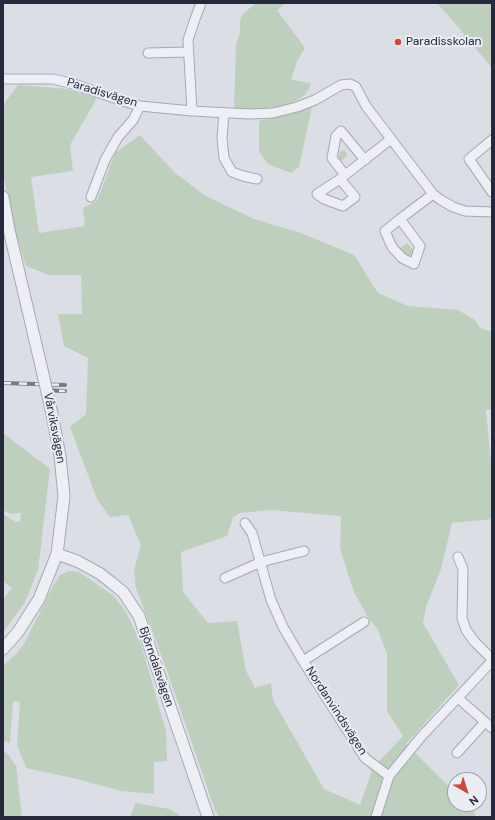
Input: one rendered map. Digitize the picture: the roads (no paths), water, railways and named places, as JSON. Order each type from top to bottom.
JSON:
[{"type":"street","points":[[192,111],[188,40],[194,19],[202,3]]},
{"type":"street","points":[[148,53],[188,52]]},
{"type":"street","name":"Paradisvägen","points":[[3,78],[54,79],[74,84],[140,106],[192,111],[250,114],[279,112],[297,107],[315,100],[342,85],[350,84],[356,87],[366,106],[433,194],[453,207],[465,210],[492,212]]},
{"type":"street","points":[[91,196],[105,160],[118,137],[133,120],[140,106]]},
{"type":"street","points":[[224,113],[222,138],[224,158],[232,172],[257,179]]},
{"type":"street","points":[[364,160],[341,131],[336,136],[332,158],[343,177],[391,139]]},
{"type":"street","points":[[492,140],[469,160],[492,192]]},
{"type":"street","points":[[400,219],[420,246],[414,264],[402,258],[392,247],[385,231],[400,219],[433,194]]},
{"type":"street","name":"Vårviksvägen","points":[[3,197],[9,230],[52,414],[61,462],[64,496],[57,554],[39,599],[18,632],[3,650]]},
{"type":"street","name":"Nordanvindsvägen","points":[[245,523],[252,533],[271,600],[283,627],[365,758],[389,776]]},
{"type":"street","points":[[225,578],[261,562],[304,551]]},
{"type":"street","name":"Björndalsvägen","points":[[57,554],[77,561],[99,573],[126,597],[139,616],[208,817]]},
{"type":"street","points":[[376,817],[389,776],[421,737],[492,660],[466,630],[462,618],[463,569],[458,556]]},
{"type":"street","name":"Nordanvindsvägen","points":[[303,661],[364,622]]},
{"type":"street","points":[[457,753],[489,725],[458,698]]},
{"type":"railway","points":[[3,383],[65,385]]},
{"type":"railway","points":[[43,390],[65,391]]},
{"type":"place","name":"Paradisskolan","points":[[398,42]]}]
